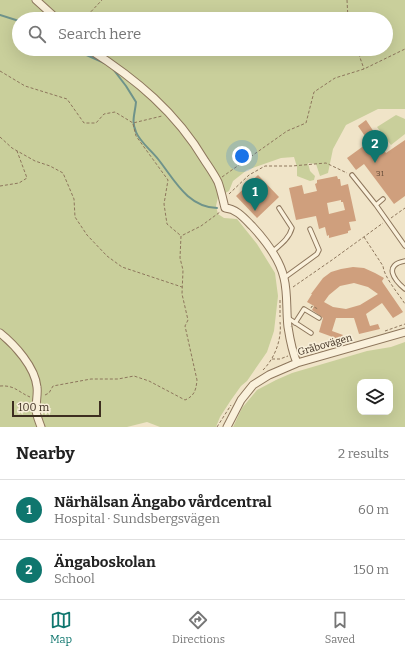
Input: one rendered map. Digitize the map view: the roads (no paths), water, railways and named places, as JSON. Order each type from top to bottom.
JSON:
[{"type":"street","points":[[36,0],[49,12]]},
{"type":"street","points":[[100,56],[118,67],[147,90],[169,113],[197,148],[218,182],[225,208],[232,209],[244,218],[255,229],[272,252],[284,278],[291,348],[297,363]]},
{"type":"street","name":"Gråbovägen","points":[[227,427],[241,400],[253,385],[269,374],[297,363],[405,332]]},
{"type":"street","points":[[0,333],[14,346],[29,366],[37,384],[36,409],[40,427]]},
{"type":"lane","points":[[352,175],[376,205],[405,246]]},
{"type":"lane","points":[[376,205],[382,199]]},
{"type":"lane","points":[[272,252],[287,239],[292,228],[279,208]]},
{"type":"lane","points":[[284,278],[316,254],[319,250],[310,229]]},
{"type":"lane","points":[[405,261],[392,269],[392,273],[398,284],[405,289]]},
{"type":"lane","points":[[295,323],[304,309],[319,318]]},
{"type":"lane","points":[[288,318],[311,333]]},
{"type":"waterway","points":[[0,15],[12,19]]},
{"type":"waterway","points":[[89,56],[109,65]]},
{"type":"waterway","points":[[113,69],[136,102],[134,124],[140,139],[158,159],[182,191],[197,203],[217,208]]},
{"type":"place","name":"Ängaboskolan","points":[[375,163]]},
{"type":"place","name":"Närhälsan Ängabo vårdcentral","points":[[255,211]]}]
